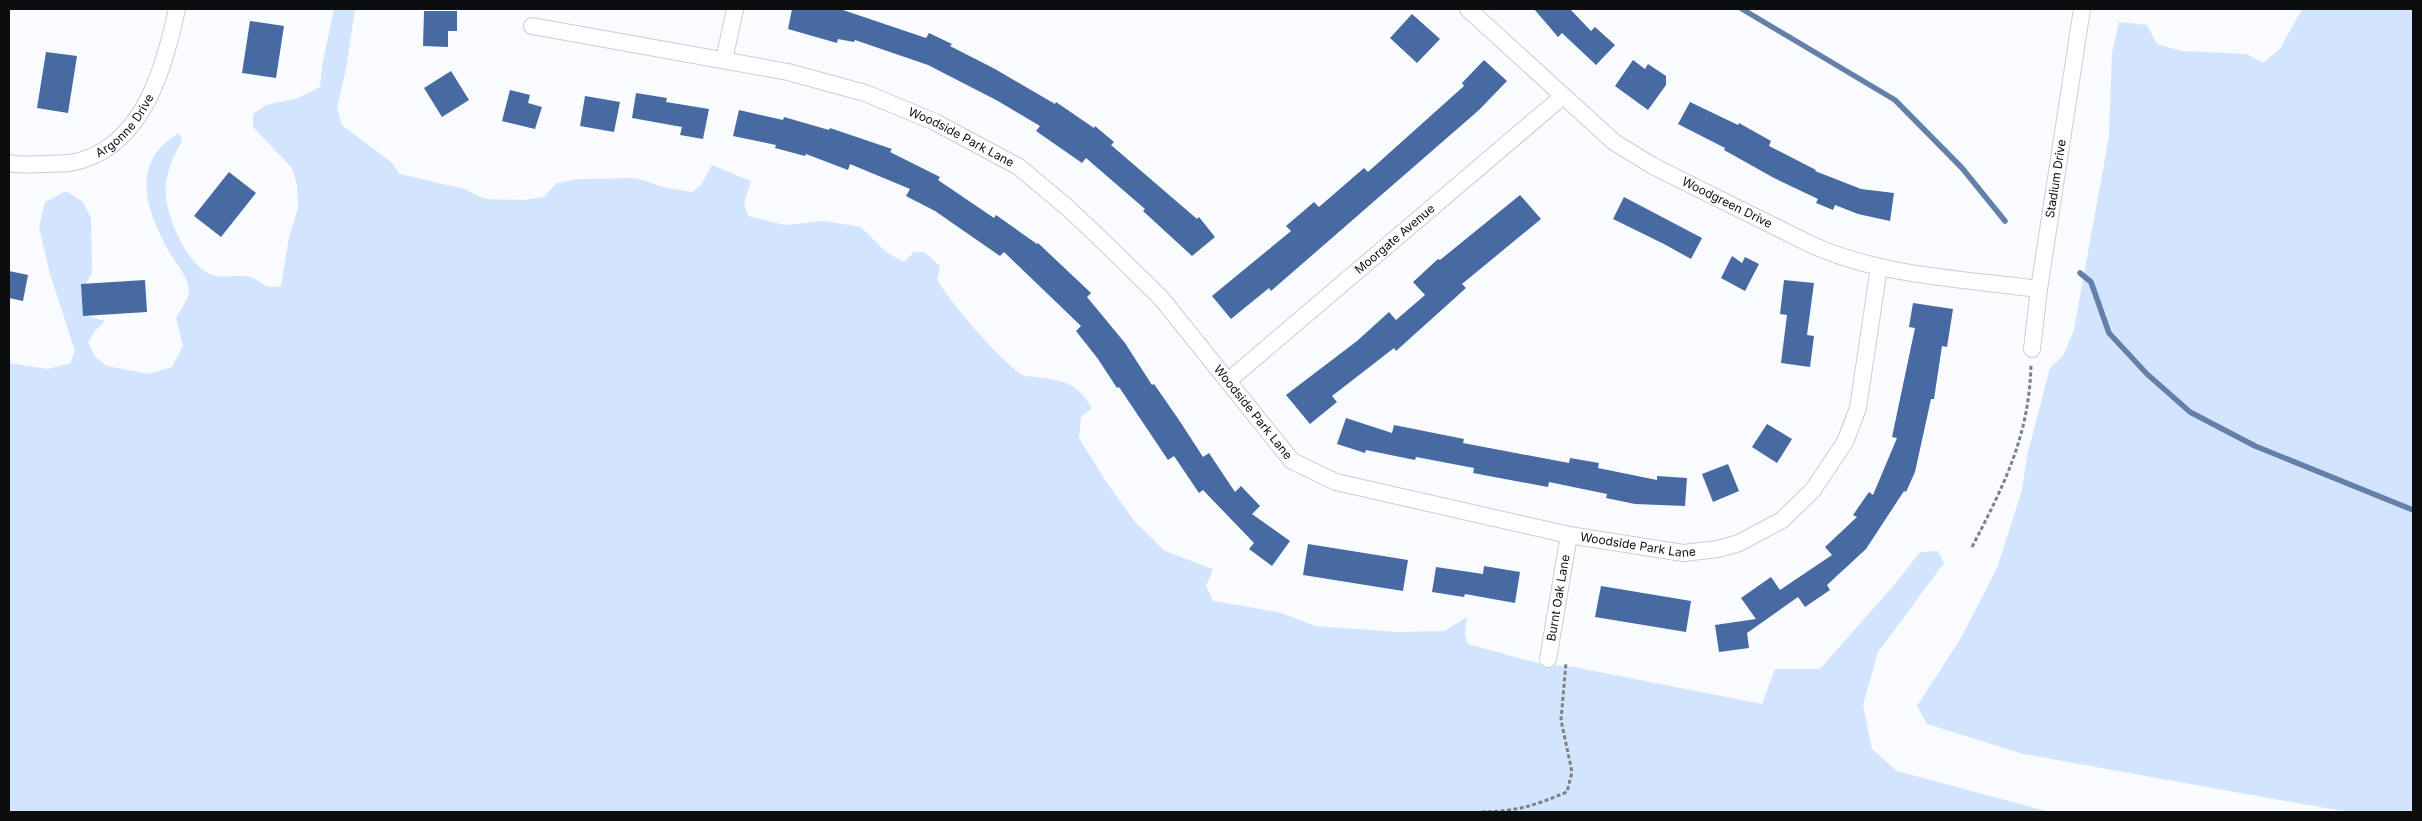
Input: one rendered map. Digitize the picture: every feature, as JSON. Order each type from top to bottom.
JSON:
[{"type":"street","name":"Argonne Drive","points":[[9,163],[70,163],[97,154],[124,135],[134,123],[154,88],[168,49],[177,9]]},
{"type":"street","points":[[724,60],[735,9]]},
{"type":"street","name":"Woodgreen Drive","points":[[1468,9],[1562,97],[1614,142],[1653,166],[1832,254],[1879,267],[2039,289]]},
{"type":"street","name":"Stadium Drive","points":[[2032,349],[2039,289],[2082,9]]},
{"type":"street","name":"Woodside Park Lane","points":[[532,26],[788,72],[865,93],[936,122],[1019,167],[1076,215],[1161,298],[1292,461],[1336,482],[1569,535],[1684,553],[1718,550],[1738,543],[1782,520],[1813,490],[1845,442],[1858,408],[1879,267]]},
{"type":"street","name":"Moorgate Avenue","points":[[1228,381],[1562,97]]},
{"type":"street","name":"Burnt Oak Lane","points":[[1548,660],[1569,535]]},
{"type":"path","points":[[1972,547],[1997,498],[2018,448],[2025,424],[2030,388],[2032,349]]},
{"type":"path","points":[[1482,812],[1514,811],[1534,806],[1567,792],[1572,772],[1561,720],[1566,663]]},
{"type":"shaded area","points":[[334,9],[355,9],[346,69],[337,108],[342,125],[391,162],[400,174],[464,189],[485,199],[524,200],[544,197],[557,183],[579,179],[636,178],[666,188],[692,192],[701,185],[712,165],[751,181],[744,203],[748,216],[785,225],[824,221],[861,227],[886,252],[904,262],[914,252],[924,252],[940,266],[937,280],[954,303],[987,343],[1011,366],[1024,376],[1062,381],[1074,387],[1086,399],[1092,408],[1081,417],[1079,438],[1105,480],[1134,521],[1165,551],[1213,569],[1206,586],[1213,601],[1278,612],[1316,626],[1399,632],[1444,631],[1467,617],[1465,634],[1468,644],[1541,664],[1574,667],[1762,704],[1775,669],[1820,669],[1895,584],[1920,552],[1938,551],[1944,563],[1878,652],[1863,705],[1872,749],[1897,771],[2050,812],[9,812],[9,363],[48,369],[70,363],[75,351],[50,274],[39,227],[45,202],[66,191],[82,201],[91,218],[92,273],[86,284],[83,303],[87,316],[105,321],[88,342],[95,357],[107,366],[148,374],[172,367],[183,346],[176,318],[186,301],[189,290],[184,274],[160,234],[148,202],[146,187],[148,172],[153,158],[164,145],[179,133],[182,141],[170,167],[166,184],[168,208],[185,249],[202,270],[221,277],[250,277],[270,287],[281,286],[289,237],[298,208],[297,185],[292,168],[253,127],[253,114],[266,105],[298,98],[320,87],[322,66]]},
{"type":"shaded area","points":[[2302,9],[2413,9],[2413,812],[2353,812],[2325,808],[2023,754],[1927,724],[1917,706],[1961,638],[1997,568],[2022,490],[2027,456],[2050,368],[2063,356],[2074,330],[2109,136],[2112,53],[2119,22],[2147,25],[2157,44],[2182,51],[2247,54],[2263,63],[2280,49]]},
{"type":"building","points":[[792,9],[840,9],[926,38],[929,33],[952,44],[950,46],[995,69],[1055,104],[1056,102],[1094,128],[1095,126],[1114,142],[1111,145],[1197,219],[1199,217],[1215,237],[1192,256],[1143,211],[1145,209],[1086,158],[1082,163],[1036,131],[1040,126],[998,101],[928,65],[855,40],[854,42],[838,39],[837,43],[788,29]]},
{"type":"building","points":[[1534,9],[1570,9],[1591,31],[1595,27],[1615,45],[1596,65],[1562,33],[1558,37]]},
{"type":"building","points":[[424,11],[457,11],[457,31],[448,31],[448,47],[423,46]]},
{"type":"building","points":[[1412,14],[1440,39],[1417,63],[1390,38]]},
{"type":"building","points":[[250,21],[284,26],[276,78],[242,73]]},
{"type":"building","points":[[46,52],[77,56],[68,113],[37,108]]},
{"type":"building","points":[[1484,60],[1507,81],[1479,110],[1271,291],[1269,288],[1231,319],[1212,296],[1291,231],[1286,226],[1314,202],[1319,207],[1364,168],[1368,172],[1464,86],[1462,83]]},
{"type":"building","points":[[1633,60],[1645,69],[1648,64],[1666,76],[1666,85],[1648,110],[1615,86]]},
{"type":"building","points":[[451,71],[469,100],[442,117],[424,88]]},
{"type":"building","points":[[510,90],[530,95],[528,103],[542,107],[535,129],[502,121]]},
{"type":"building","points":[[636,93],[667,98],[666,102],[709,109],[703,139],[680,135],[682,127],[632,118]]},
{"type":"building","points":[[585,96],[620,102],[614,132],[580,126]]},
{"type":"building","points":[[1690,102],[1738,125],[1739,123],[1771,141],[1769,146],[1815,171],[1861,189],[1894,193],[1890,221],[1858,214],[1835,205],[1833,210],[1816,203],[1818,199],[1774,178],[1724,150],[1725,148],[1678,124]]},
{"type":"building","points":[[739,110],[783,120],[784,117],[829,130],[830,128],[892,149],[890,152],[940,177],[938,180],[994,218],[996,215],[1038,243],[1091,293],[1087,297],[1125,343],[1203,457],[1209,453],[1235,492],[1241,486],[1260,506],[1252,514],[1290,541],[1272,566],[1249,549],[1254,543],[1203,490],[1199,493],[1174,456],[1168,460],[1119,387],[1117,388],[1098,359],[1076,331],[1081,326],[1004,252],[1000,256],[935,211],[906,196],[910,189],[850,164],[848,170],[806,154],[805,156],[775,148],[776,145],[733,136]]},
{"type":"building","points":[[229,172],[256,193],[221,237],[194,216]]},
{"type":"building","points":[[1520,195],[1541,219],[1462,284],[1466,288],[1396,351],[1394,348],[1332,396],[1337,402],[1310,424],[1286,395],[1357,341],[1389,312],[1396,320],[1425,295],[1413,282],[1438,259],[1440,260]]},
{"type":"building","points":[[1624,197],[1702,238],[1691,259],[1613,219]]},
{"type":"building","points":[[1732,256],[1742,263],[1745,257],[1759,264],[1745,291],[1721,278]]},
{"type":"building","points":[[9,271],[28,275],[23,301],[9,298]]},
{"type":"building","points":[[145,280],[147,312],[83,316],[81,284]]},
{"type":"building","points":[[1784,280],[1814,283],[1807,335],[1814,336],[1810,367],[1781,363],[1787,315],[1780,314]]},
{"type":"building","points":[[1913,303],[1953,309],[1947,347],[1942,346],[1934,399],[1931,399],[1915,472],[1906,492],[1904,491],[1866,549],[1827,585],[1830,590],[1805,607],[1798,597],[1747,633],[1749,648],[1719,652],[1715,625],[1756,619],[1741,598],[1771,577],[1780,590],[1832,555],[1825,547],[1857,517],[1853,515],[1869,492],[1873,495],[1897,438],[1892,437],[1915,328],[1909,327]]},
{"type":"building","points":[[1346,418],[1392,433],[1394,425],[1464,439],[1463,443],[1569,463],[1570,458],[1599,463],[1598,468],[1657,480],[1657,476],[1687,478],[1685,506],[1635,504],[1606,498],[1607,494],[1549,482],[1548,487],[1473,473],[1474,468],[1416,457],[1415,460],[1366,450],[1365,453],[1337,444]]},
{"type":"building","points":[[1767,424],[1792,439],[1777,463],[1752,447]]},
{"type":"building","points":[[1728,464],[1739,491],[1713,502],[1702,474]]},
{"type":"building","points":[[1308,544],[1408,560],[1403,591],[1303,575]]},
{"type":"building","points":[[1484,566],[1520,572],[1515,603],[1465,594],[1464,597],[1432,592],[1436,567],[1483,574]]},
{"type":"building","points":[[1601,586],[1691,601],[1686,632],[1595,617]]},
{"type":"waterway","points":[[1742,9],[1895,100],[1962,168],[2005,221]]},
{"type":"waterway","points":[[2080,273],[2091,282],[2109,333],[2147,374],[2190,412],[2255,446],[2413,510]]}]
